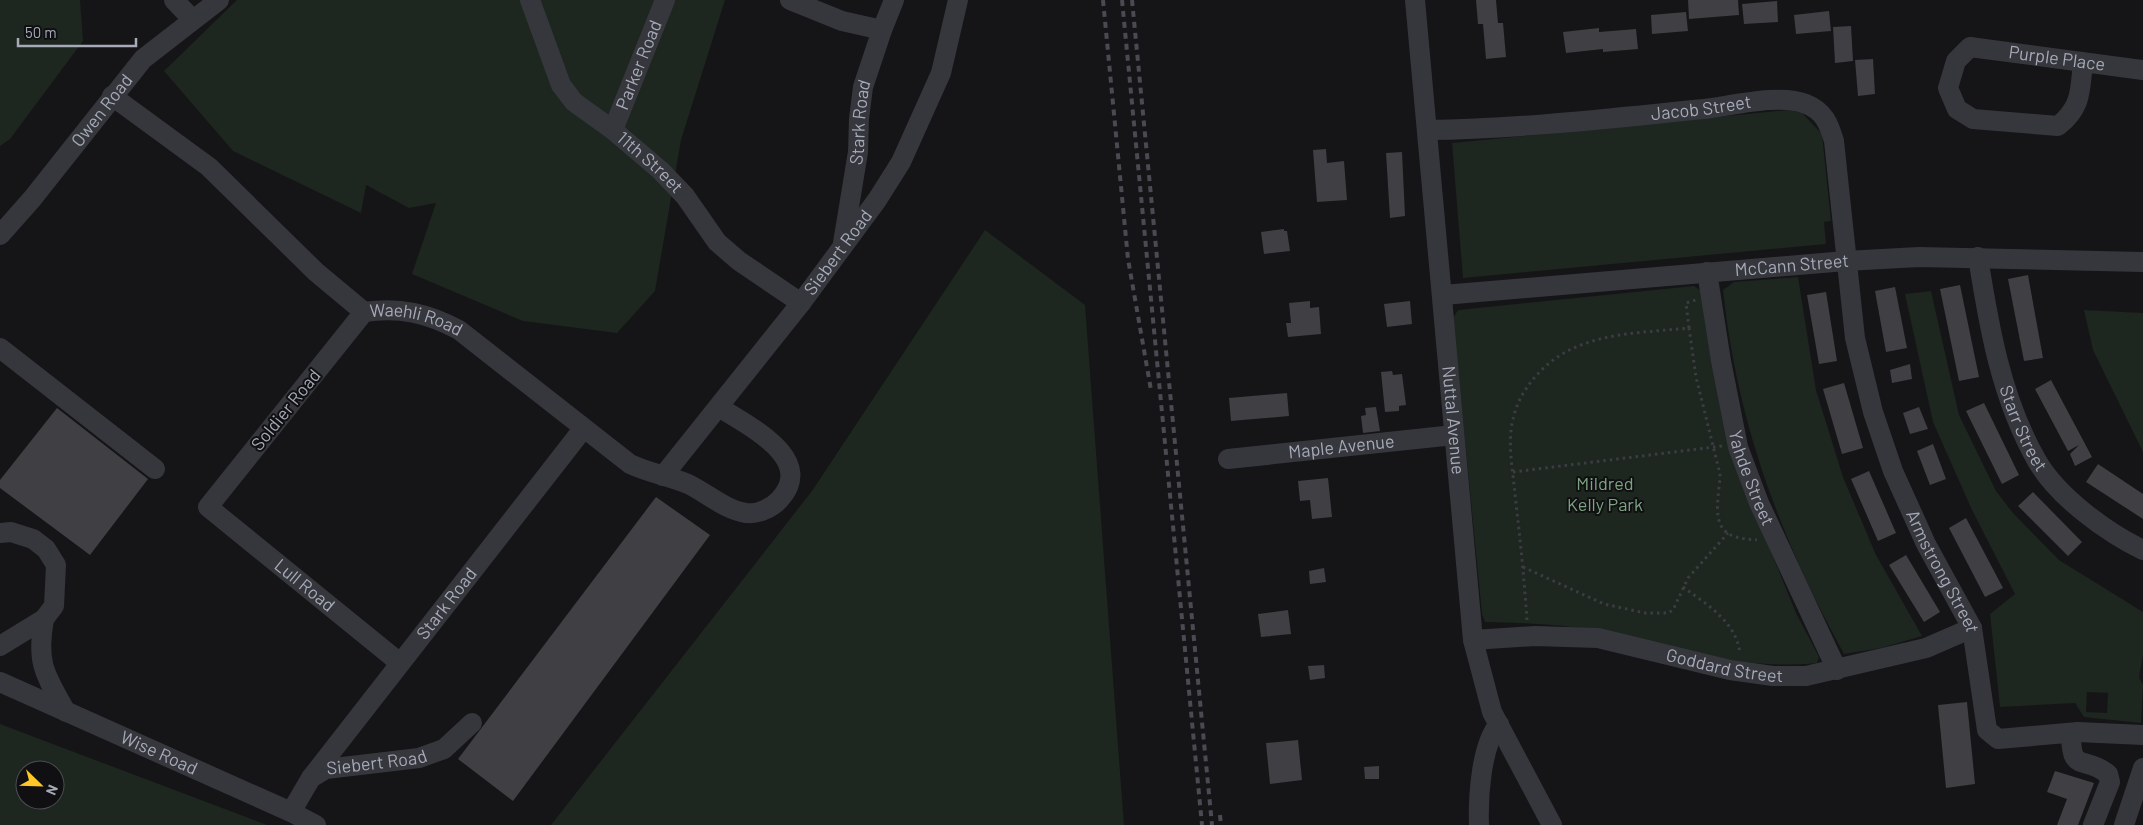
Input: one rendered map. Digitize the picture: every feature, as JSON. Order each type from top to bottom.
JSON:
[{"type":"street","points":[[174,0],[192,19]]},
{"type":"street","name":"Owen Road","points":[[0,235],[32,199],[142,59],[219,0]]},
{"type":"street","name":"11th Street","points":[[530,0],[561,85],[574,102],[613,130],[660,170],[685,196],[716,242],[801,303]]},
{"type":"street","name":"Parker Road","points":[[613,130],[665,0]]},
{"type":"street","points":[[790,0],[842,21],[882,30]]},
{"type":"street","name":"Stark Road","points":[[842,247],[858,152],[859,118],[863,87],[894,0]]},
{"type":"street","name":"Siebert Road","points":[[664,476],[801,303],[877,200],[901,162],[941,73],[958,0]]},
{"type":"street","name":"Nuttal Avenue","points":[[1415,0],[1474,640],[1492,712],[1552,825]]},
{"type":"street","name":"Purple Place","points":[[2083,62],[2079,101],[2069,117],[2058,126],[1972,119],[1957,109],[1948,88],[1956,61],[1970,47],[2083,62],[2143,70]]},
{"type":"street","name":"Waehli Road","points":[[112,96],[209,168],[316,272],[364,312],[385,309],[408,310],[426,314],[459,330],[630,464],[648,473],[688,484],[730,508],[747,514],[762,511],[778,501],[788,490],[790,465],[784,455],[772,443],[718,407]]},
{"type":"street","name":"Jacob Street","points":[[1427,130],[1606,118],[1773,101],[1805,103],[1819,111],[1829,122],[1834,141],[1846,261]]},
{"type":"street","name":"McCann Street","points":[[1443,296],[1707,272],[1919,257],[2143,262]]},
{"type":"street","name":"Starr Street","points":[[1978,257],[1988,323],[2000,372],[2019,423],[2037,462],[2062,492],[2085,513],[2107,531],[2143,550]]},
{"type":"street","name":"Armstrong Street","points":[[1846,261],[1855,338],[1873,412],[1893,471],[1926,544],[1972,628],[1987,730],[1998,739],[2071,733],[2110,732],[2143,735]]},
{"type":"street","name":"Yahde Street","points":[[1707,272],[1721,361],[1738,444],[1759,503],[1837,670]]},
{"type":"street","name":"Soldier Road","points":[[208,507],[364,312]]},
{"type":"street","points":[[0,348],[155,469]]},
{"type":"street","name":"Stark Road","points":[[311,778],[583,429]]},
{"type":"street","name":"Maple Avenue","points":[[1228,459],[1454,435]]},
{"type":"street","name":"Lull Road","points":[[208,507],[400,663]]},
{"type":"street","points":[[0,533],[11,532],[33,539],[46,549],[56,565],[54,606],[44,620],[39,644],[42,669],[66,712]]},
{"type":"street","points":[[0,646],[44,620]]},
{"type":"street","name":"Goddard Street","points":[[1474,640],[1574,636],[1621,643],[1739,671],[1806,676],[1926,648],[1972,628]]},
{"type":"street","name":"Wise Road","points":[[0,682],[291,812],[316,825]]},
{"type":"street","name":"Siebert Road","points":[[291,812],[311,778],[326,769],[343,765],[419,758],[444,749],[472,723]]},
{"type":"street","points":[[1479,825],[1478,798],[1489,742],[1491,734],[1499,724]]},
{"type":"street","points":[[2071,733],[2071,754],[2075,759],[2101,769],[2108,774],[2110,782],[2093,825]]},
{"type":"street","points":[[2124,825],[2143,768]]},
{"type":"path","points":[[1528,626],[1513,472],[1511,436],[1513,418],[1528,386],[1554,359],[1580,345],[1617,336],[1689,328],[1696,377],[1720,474],[1720,489],[1717,503],[1718,515],[1728,533],[1741,539],[1762,540]]},
{"type":"path","points":[[1513,472],[1738,444]]},
{"type":"path","points":[[1522,567],[1592,599],[1645,613],[1668,613],[1674,610],[1683,587],[1715,546],[1728,533]]},
{"type":"path","points":[[1683,587],[1732,628],[1737,638],[1741,662]]},
{"type":"green space","points":[[0,0],[80,0],[83,41],[10,139],[0,146]]},
{"type":"green space","points":[[237,0],[725,0],[681,140],[655,291],[617,333],[523,321],[412,274],[436,203],[409,208],[366,185],[361,213],[233,151],[164,71]]},
{"type":"green space","points":[[1788,110],[1802,113],[1822,134],[1831,221],[1824,222],[1826,244],[1463,278],[1452,143]]},
{"type":"green space","points":[[985,230],[1085,305],[1124,825],[551,825],[812,491]]},
{"type":"green space","points":[[1798,277],[1816,390],[1843,477],[1876,555],[1922,636],[1881,648],[1844,654],[1800,567],[1781,523],[1751,433],[1739,386],[1723,290],[1734,282]]},
{"type":"green space","name":"Mildred Kelly Park","points":[[1694,286],[1700,290],[1712,367],[1726,426],[1767,542],[1796,613],[1819,657],[1817,663],[1789,665],[1734,661],[1599,631],[1542,624],[1485,622],[1482,614],[1453,318],[1458,310]]},
{"type":"green space","points":[[1931,291],[1959,415],[1996,491],[2013,513],[2059,560],[2143,612],[2143,655],[2139,677],[2143,685],[2141,723],[2084,717],[2075,703],[2000,707],[1990,614],[2015,594],[1972,510],[1933,422],[1905,294]],"holes":[[[2087,692],[2108,693],[2107,713],[2086,712]]]},
{"type":"green space","points":[[2084,310],[2143,313],[2143,452],[2093,350]]},
{"type":"green space","points":[[0,724],[267,825],[0,825]]},
{"type":"building","points":[[1476,0],[1496,0],[1498,23],[1503,23],[1506,57],[1486,59],[1483,24],[1478,24]]},
{"type":"building","points":[[1688,0],[1738,0],[1739,15],[1689,19]]},
{"type":"building","points":[[1777,1],[1778,22],[1744,24],[1742,4]]},
{"type":"building","points":[[1829,11],[1831,31],[1796,34],[1794,15]]},
{"type":"building","points":[[1686,12],[1688,31],[1652,34],[1651,15]]},
{"type":"building","points":[[1851,26],[1853,61],[1835,63],[1833,27]]},
{"type":"building","points":[[1599,28],[1599,32],[1636,29],[1638,49],[1603,52],[1603,49],[1566,53],[1563,32]]},
{"type":"building","points":[[1873,59],[1875,94],[1858,96],[1855,60]]},
{"type":"building","points":[[1326,149],[1327,163],[1344,161],[1347,200],[1317,202],[1313,150]]},
{"type":"building","points":[[1402,152],[1405,216],[1390,218],[1386,153]]},
{"type":"building","points":[[1284,229],[1284,231],[1287,231],[1290,251],[1264,254],[1261,232]]},
{"type":"building","points":[[2028,275],[2043,358],[2024,361],[2008,279]]},
{"type":"building","points":[[1960,285],[1979,377],[1959,381],[1940,289]]},
{"type":"building","points":[[1895,287],[1907,348],[1886,352],[1875,291]]},
{"type":"building","points":[[1826,292],[1837,361],[1819,364],[1807,295]]},
{"type":"building","points":[[1310,301],[1310,308],[1319,307],[1321,334],[1288,337],[1286,323],[1291,323],[1289,303]]},
{"type":"building","points":[[1410,301],[1412,324],[1387,327],[1384,304]]},
{"type":"building","points":[[1910,364],[1912,379],[1892,383],[1890,370]]},
{"type":"building","points":[[1392,371],[1393,375],[1402,374],[1406,405],[1399,406],[1399,411],[1385,412],[1381,372]]},
{"type":"building","points":[[2051,380],[2092,457],[2075,466],[2070,454],[2079,445],[2068,451],[2035,389]]},
{"type":"building","points":[[1844,383],[1863,448],[1842,454],[1823,389]]},
{"type":"building","points":[[1287,393],[1289,416],[1231,421],[1229,398]]},
{"type":"building","points":[[1984,403],[2019,475],[2002,484],[1966,411]]},
{"type":"building","points":[[1376,407],[1380,431],[1363,433],[1361,416],[1366,415],[1365,408]]},
{"type":"building","points":[[1919,407],[1928,429],[1910,434],[1903,413]]},
{"type":"building","points":[[57,408],[148,479],[90,555],[0,488],[0,480]]},
{"type":"building","points":[[1933,444],[1946,479],[1930,485],[1917,451]]},
{"type":"building","points":[[2098,464],[2143,494],[2143,519],[2086,482]]},
{"type":"building","points":[[1869,471],[1896,533],[1878,541],[1851,479]]},
{"type":"building","points":[[1328,478],[1332,517],[1312,519],[1310,500],[1300,501],[1298,481]]},
{"type":"building","points":[[2033,492],[2082,542],[2068,556],[2018,506]]},
{"type":"building","points":[[656,497],[710,535],[513,801],[458,759]]},
{"type":"building","points":[[1966,518],[2003,588],[1985,597],[1949,528]]},
{"type":"building","points":[[1906,555],[1940,612],[1924,622],[1889,565]]},
{"type":"building","points":[[1324,568],[1326,582],[1310,584],[1309,571]]},
{"type":"building","points":[[1288,610],[1291,634],[1261,637],[1258,614]]},
{"type":"building","points":[[1324,665],[1325,678],[1310,680],[1308,666]]},
{"type":"building","points":[[1967,702],[1975,784],[1946,788],[1938,705]]},
{"type":"building","points":[[1298,740],[1302,780],[1270,784],[1266,743]]},
{"type":"building","points":[[1379,766],[1379,779],[1365,779],[1364,767]]},
{"type":"building","points":[[2055,771],[2094,783],[2078,825],[2057,825],[2067,799],[2047,792]]},
{"type":"railway","points":[[1103,0],[1128,259],[1151,390]]},
{"type":"railway","points":[[1122,0],[1202,825]]},
{"type":"railway","points":[[1132,0],[1212,825]]},
{"type":"railway","points":[[1220,815],[1221,825]]}]
